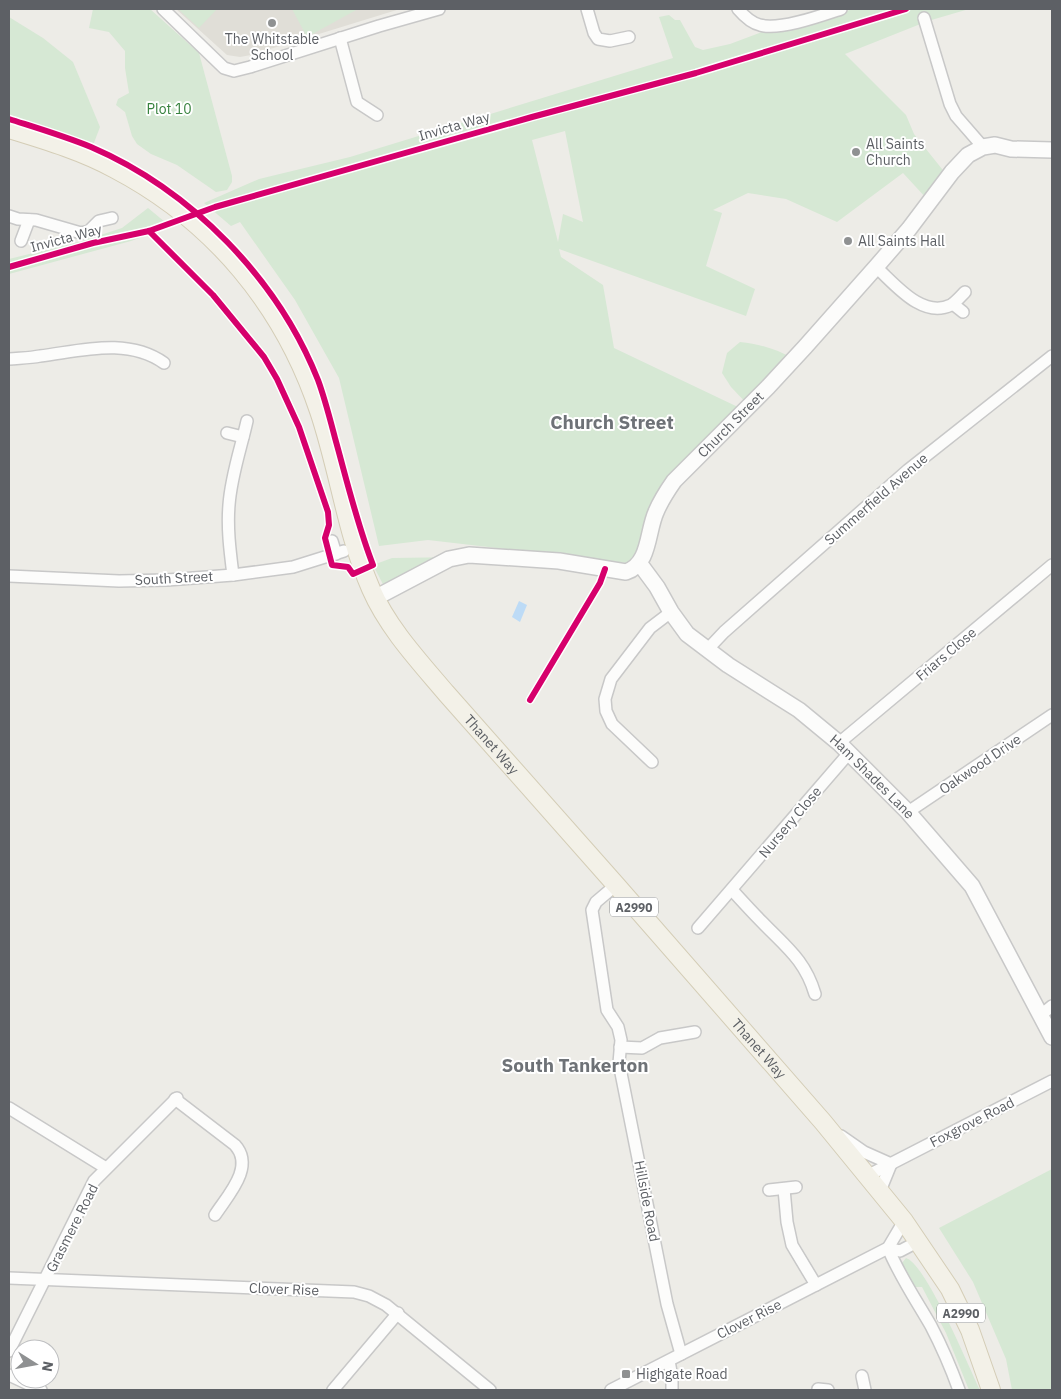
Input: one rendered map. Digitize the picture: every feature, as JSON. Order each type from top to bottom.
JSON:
[{"type":"main road","name":"Thanet Way","points":[[9,129],[62,146],[122,172],[169,202],[210,238],[248,278],[276,320],[302,365],[320,414],[361,561],[376,598],[401,638],[423,666],[823,1122],[904,1221],[950,1289],[970,1330],[991,1390]]},
{"type":"street","points":[[162,9],[224,68],[234,70],[250,67],[439,9]]},
{"type":"street","points":[[587,9],[594,33],[598,39],[610,41],[630,37]]},
{"type":"street","points":[[738,9],[758,25],[771,27],[841,9]]},
{"type":"street","points":[[924,18],[950,104],[956,116],[982,147],[995,145],[1011,149],[1052,150]]},
{"type":"street","points":[[340,38],[357,102],[377,115]]},
{"type":"street","name":"Church Street","points":[[640,564],[655,514],[663,497],[674,481],[768,387],[909,229],[952,172],[975,150],[982,147]]},
{"type":"street","points":[[9,216],[36,220],[81,233],[89,231],[99,221],[112,218]]},
{"type":"street","points":[[21,241],[29,220]]},
{"type":"street","points":[[876,267],[906,294],[920,304],[931,308],[943,308],[953,304],[965,292]]},
{"type":"street","points":[[953,304],[963,312]]},
{"type":"street","points":[[9,359],[94,348],[109,348],[142,351],[153,355],[164,363]]},
{"type":"street","name":"Summerfield Avenue","points":[[706,650],[908,470],[1052,356]]},
{"type":"street","points":[[233,575],[229,533],[229,504],[232,482],[247,421]]},
{"type":"street","points":[[227,433],[244,437]]},
{"type":"street","name":"South Street","points":[[9,576],[118,581],[167,580],[233,575],[293,567],[340,552],[332,540]]},
{"type":"street","points":[[376,598],[449,559],[469,555],[559,561],[626,572],[640,564]]},
{"type":"street","name":"Ham Shades Lane","points":[[640,564],[687,634],[706,650],[799,710],[844,748],[908,812],[972,886],[1047,1011],[1052,1037]]},
{"type":"street","name":"Friars Close","points":[[844,748],[1052,565]]},
{"type":"street","points":[[652,762],[612,724],[606,711],[605,699],[611,679],[650,628],[671,612]]},
{"type":"street","name":"Oakwood Drive","points":[[908,812],[1052,715]]},
{"type":"street","name":"Nursery Close","points":[[698,928],[732,890],[844,748]]},
{"type":"street","name":"Hillside Road","points":[[616,885],[596,902],[592,910],[595,941],[607,1010],[618,1027],[621,1040],[619,1063],[667,1304],[681,1354]]},
{"type":"street","points":[[732,890],[795,953],[811,980],[815,994]]},
{"type":"street","points":[[620,1047],[642,1048],[660,1038],[695,1032]]},
{"type":"street","name":"Foxgrove Road","points":[[867,1176],[1052,1081]]},
{"type":"street","name":"Grasmere Road","points":[[9,1351],[94,1182],[176,1099],[241,1152],[242,1169],[236,1184],[215,1215]]},
{"type":"street","points":[[9,1108],[106,1168]]},
{"type":"street","points":[[823,1122],[864,1152],[892,1164],[880,1192]]},
{"type":"street","points":[[769,1190],[796,1187]]},
{"type":"street","points":[[784,1189],[786,1222],[792,1245],[816,1285]]},
{"type":"street","points":[[904,1221],[888,1248],[894,1263],[932,1328],[952,1370],[959,1390]]},
{"type":"street","name":"Clover Rise","points":[[611,1390],[888,1248],[900,1251],[919,1241]]},
{"type":"street","name":"Clover Rise","points":[[9,1278],[354,1292],[369,1296],[398,1313],[490,1390]]},
{"type":"street","points":[[332,1390],[398,1313]]},
{"type":"street","points":[[669,1361],[672,1390]]},
{"type":"street","points":[[9,1375],[42,1390]]},
{"type":"street","points":[[862,1376],[865,1390]]},
{"type":"shaded area","name":"The Whitstable School","points":[[176,9],[400,9],[240,57],[227,55]]},
{"type":"green space","name":"Plot 10","points":[[93,9],[150,9],[199,53],[232,176],[232,182],[227,190],[216,192],[177,165],[151,154],[137,144],[132,136],[125,112],[116,105],[118,99],[129,93],[125,68],[125,51],[109,32],[89,28]]},
{"type":"green space","points":[[178,9],[217,9],[199,28]]},
{"type":"green space","points":[[292,9],[358,9],[307,37]]},
{"type":"green space","points":[[853,9],[969,9],[928,21],[845,54],[906,115],[914,134],[946,174],[927,199],[903,173],[837,222],[786,199],[748,193],[713,210],[722,213],[706,266],[755,289],[746,316],[559,249],[561,257],[603,285],[614,348],[740,408],[655,501],[635,558],[626,563],[428,540],[379,546],[339,378],[295,300],[240,222],[231,226],[204,203],[259,179],[350,157],[673,58],[659,17],[669,15],[675,20],[680,20],[695,47],[703,50],[730,44],[762,32],[777,32]],"holes":[[[565,131],[583,222],[563,214],[558,242],[532,140]]]},
{"type":"green space","points":[[9,17],[43,38],[73,62],[100,127],[92,148],[9,119]]},
{"type":"green space","points":[[148,208],[171,227],[131,241],[9,274],[9,259],[82,241],[122,228]]},
{"type":"green space","points":[[740,342],[768,347],[794,359],[749,406],[731,387],[722,373],[727,353]]},
{"type":"green space","points":[[461,557],[387,592],[373,565],[392,558]]},
{"type":"green space","points":[[1052,1169],[1052,1390],[1012,1390],[1006,1359],[973,1282],[939,1228]]},
{"type":"green space","points":[[906,1258],[914,1264],[935,1296],[980,1390],[969,1390],[946,1333],[922,1287],[913,1287],[903,1270],[902,1263]]},
{"type":"water","points":[[519,601],[527,605],[520,622],[512,617]]},
{"type":"cycle path","name":"Invicta Way","points":[[9,267],[93,243],[149,231],[215,207],[532,117],[696,73],[906,9]]},
{"type":"cycle path","points":[[9,119],[81,143],[128,165],[163,187],[196,213],[227,242],[255,273],[280,307],[301,343],[318,380],[357,518],[373,565],[353,574],[348,567],[332,565],[325,538],[329,525],[328,512],[299,427],[277,379],[264,357],[213,295],[149,231]]},
{"type":"cycle path","points":[[530,700],[600,583],[605,569]]},
{"type":"place","name":"The Whitstable School","points":[[272,23]]},
{"type":"place","name":"All Saints Church","points":[[856,152]]},
{"type":"place","name":"All Saints Hall","points":[[848,241]]},
{"type":"place","name":"Highgate Road","points":[[626,1374]]},
{"type":"district","name":"Church Street","points":[[612,422]]},
{"type":"district","name":"South Tankerton","points":[[575,1065]]}]
